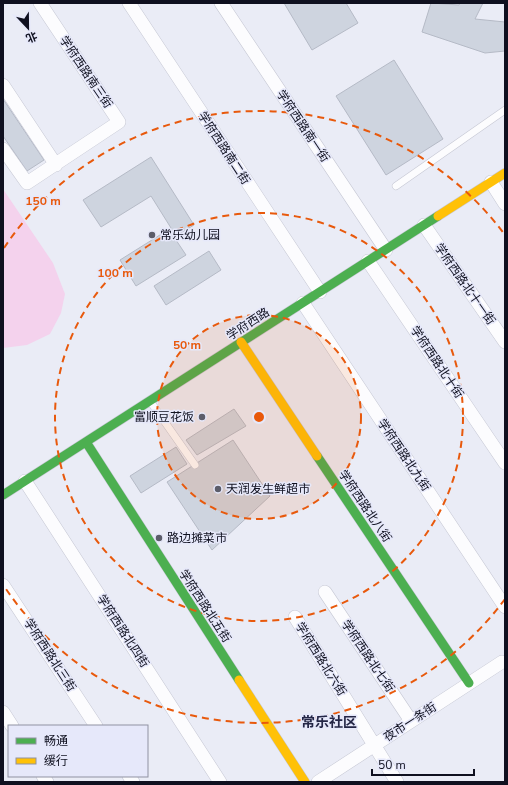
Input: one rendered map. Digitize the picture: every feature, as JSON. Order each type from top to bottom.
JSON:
[{"type":"street","name":"学府西路南三街","points":[[40,3],[119,122],[56,165]]},
{"type":"street","name":"学府西路南二街","points":[[129,3],[320,292]]},
{"type":"street","name":"学府西路南一街","points":[[221,3],[386,250]]},
{"type":"street","points":[[3,84],[56,165],[27,184],[3,149]]},
{"type":"street","name":"学府西路","points":[[3,495],[505,173]]},
{"type":"street","points":[[491,182],[505,204]]},
{"type":"street","name":"学府西路北十一街","points":[[424,225],[505,342]]},
{"type":"street","name":"学府西路北十街","points":[[368,261],[505,463]]},
{"type":"street","name":"学府西路北九街","points":[[303,303],[505,607]]},
{"type":"street","name":"学府西路北八街","points":[[242,342],[469,683]]},
{"type":"street","name":"学府西路北五街","points":[[86,442],[305,782]]},
{"type":"street","name":"学府西路北四街","points":[[25,481],[220,782]]},
{"type":"street","name":"学府西路北三街","points":[[3,585],[95,725]]},
{"type":"street","name":"学府西路北七街","points":[[325,592],[411,721]]},
{"type":"street","name":"学府西路北六街","points":[[295,617],[397,782]]},
{"type":"street","name":"夜市一条街","points":[[318,782],[502,662]]},
{"type":"street","points":[[3,712],[11,725]]},
{"type":"lane","points":[[396,186],[505,110]]},
{"type":"lane","points":[[150,401],[195,465]]},
{"type":"shaded area","points":[[3,189],[53,263],[65,294],[61,313],[50,334],[27,345],[3,348]]},
{"type":"building","points":[[284,3],[346,3],[358,23],[312,50]]},
{"type":"building","points":[[431,3],[459,5],[460,3],[483,3],[475,19],[505,22],[505,51],[485,53],[422,32]]},
{"type":"building","points":[[394,60],[443,139],[386,175],[336,96]]},
{"type":"building","points":[[3,99],[44,160],[27,171],[3,136]]},
{"type":"building","points":[[151,157],[194,225],[174,237],[186,255],[136,286],[120,260],[171,228],[151,196],[101,227],[83,200]]},
{"type":"building","points":[[209,251],[221,270],[166,305],[154,286]]},
{"type":"building","points":[[234,409],[246,426],[197,455],[186,440]]},
{"type":"building","name":"天润发生鲜超市","points":[[233,440],[270,496],[212,550],[167,482]]},
{"type":"building","points":[[176,447],[187,464],[141,493],[130,476]]},
{"type":"traffic: fast","points":[[3,495],[438,216]]},
{"type":"traffic: fast","points":[[86,442],[239,680]]},
{"type":"traffic: fast","points":[[317,456],[469,683]]},
{"type":"traffic: slow","points":[[438,216],[505,173]]},
{"type":"traffic: slow","points":[[241,342],[317,456]]},
{"type":"traffic: slow","points":[[239,680],[305,782]]},
{"type":"place","name":"常乐幼儿园","points":[[152,235]]},
{"type":"place","name":"富顺豆花饭","points":[[202,417]]},
{"type":"place","name":"天润发生鲜超市","points":[[218,489]]},
{"type":"place","name":"路边摊菜市","points":[[159,538]]},
{"type":"district","name":"常乐社区","points":[[329,722]]}]
